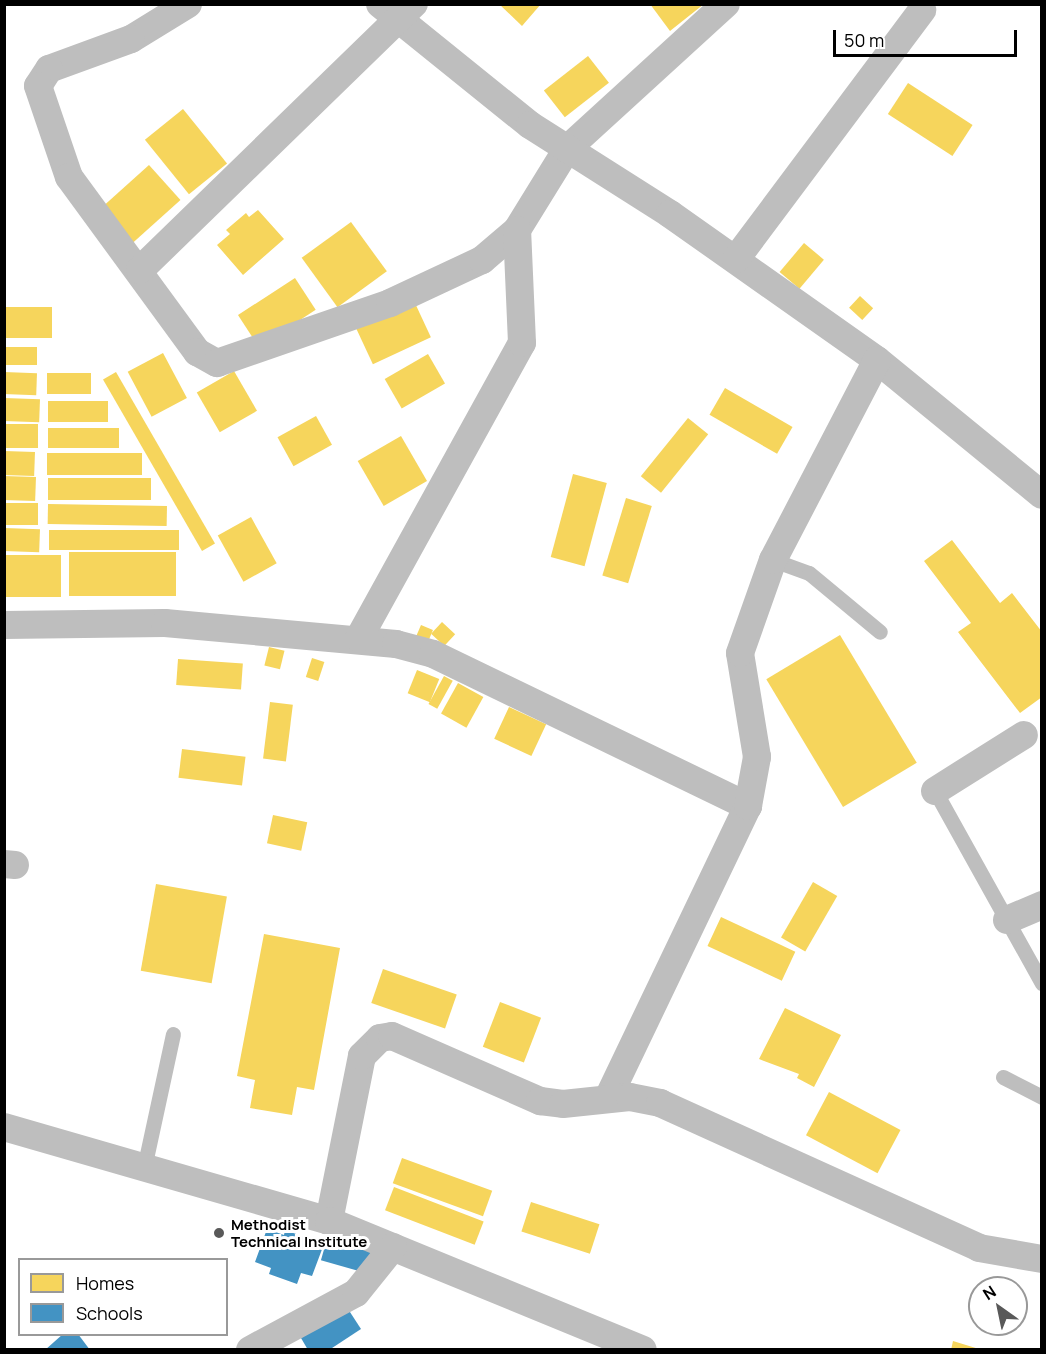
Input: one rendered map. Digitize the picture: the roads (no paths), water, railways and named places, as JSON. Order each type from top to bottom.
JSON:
[{"type":"street","points":[[188,4],[131,39],[49,69],[38,86],[69,177],[140,270],[197,352],[217,363],[390,303],[471,267],[517,230],[567,149],[726,4]]},
{"type":"street","points":[[140,270],[397,10],[567,149],[736,259],[877,360],[1041,495]]},
{"type":"street","points":[[736,259],[922,10]]},
{"type":"street","points":[[359,638],[522,343],[517,230]]},
{"type":"street","points":[[608,1098],[748,806],[756,757],[740,653],[773,560],[877,360]]},
{"type":"street","points":[[4,625],[165,623],[359,638],[433,654],[748,806]]},
{"type":"street","points":[[934,791],[1024,735]]},
{"type":"street","points":[[1006,920],[1041,905]]},
{"type":"street","points":[[328,1221],[362,1056],[380,1038],[392,1036],[540,1101],[563,1104],[630,1097],[660,1103],[979,1248],[1041,1258]]},
{"type":"street","points":[[4,1127],[328,1221],[643,1350]]},
{"type":"street","points":[[250,1350],[356,1293],[393,1247]]},
{"type":"lane","points":[[773,560],[809,573],[880,632]]},
{"type":"lane","points":[[934,791],[1041,983]]},
{"type":"lane","points":[[144,1168],[172,1034]]},
{"type":"lane","points":[[1003,1077],[1041,1097]]},
{"type":"place","name":"Methodist Technical Institute","points":[[219,1233]]}]
